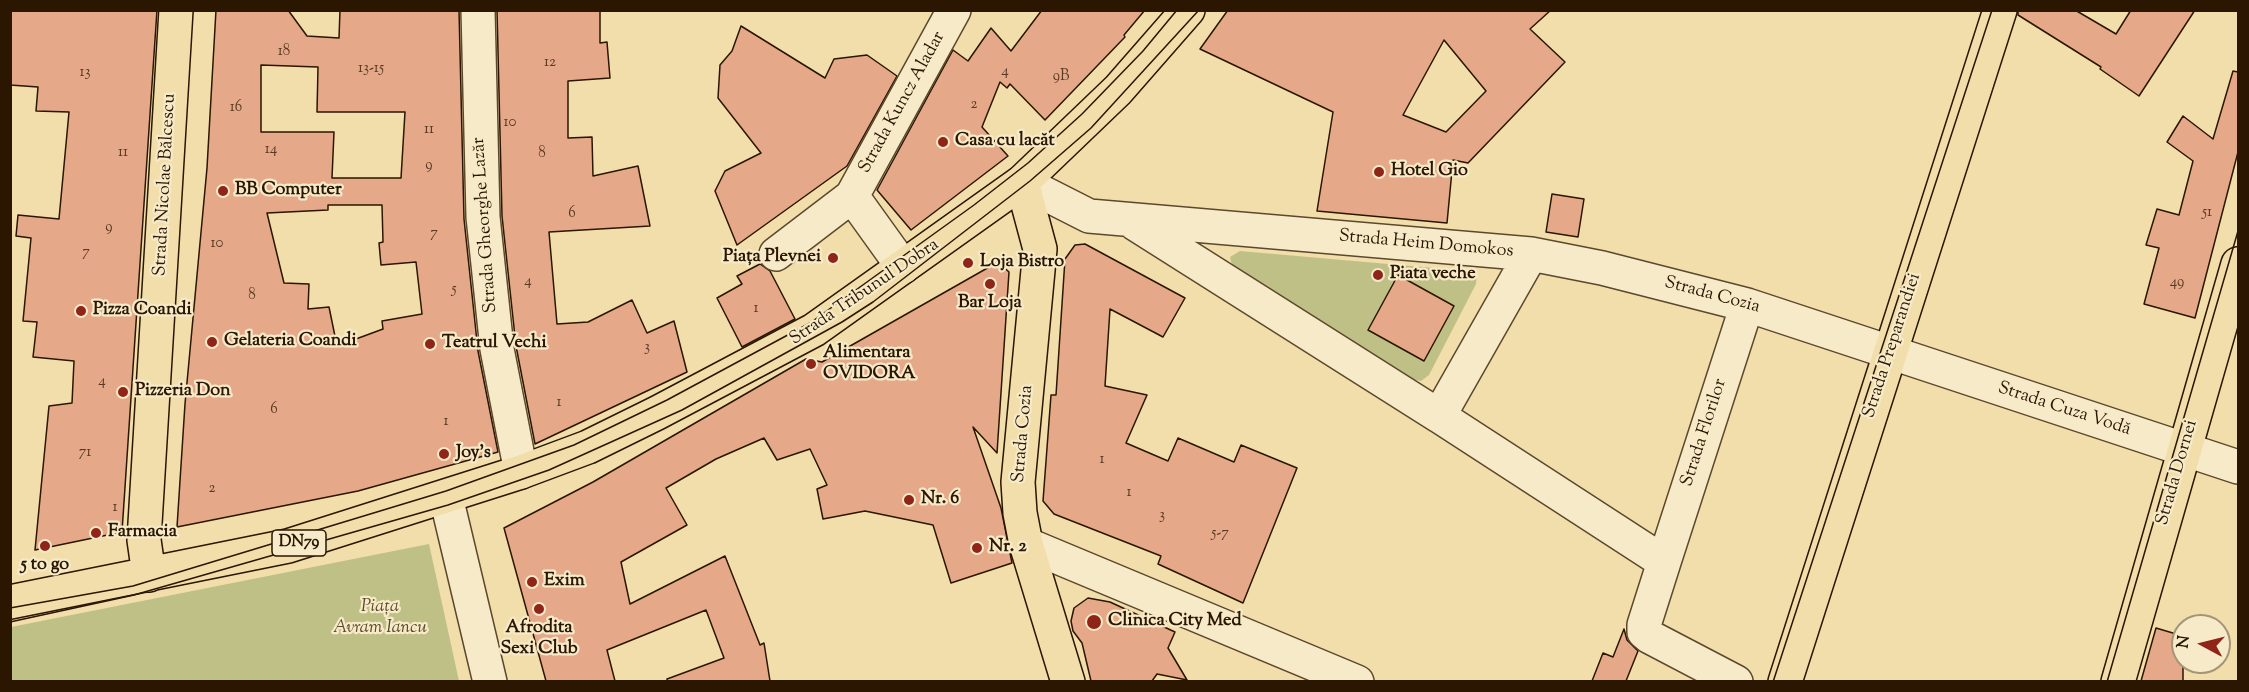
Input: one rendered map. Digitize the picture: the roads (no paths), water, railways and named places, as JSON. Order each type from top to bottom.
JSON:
[{"type":"main road","name":"Strada Nicolae Bălcescu","points":[[149,575],[144,540],[176,10]]},
{"type":"main road","name":"Strada Tribunul Dobra","points":[[446,497],[521,472],[621,432],[784,347],[849,308],[1022,182],[1118,90],[1188,10]]},
{"type":"main road","name":"Strada Preparandiei","points":[[1785,681],[2000,10]]},
{"type":"main road","name":"Strada Cozia","points":[[1022,182],[1040,249],[1018,482],[1026,544],[1068,681]]},
{"type":"main road","name":"Strada Dornei","points":[[2118,681],[2238,264]]},
{"type":"main road","name":"DN79","points":[[10,602],[272,551],[446,497]]},
{"type":"street","name":"Strada Gheorghe Lazăr","points":[[478,10],[478,100],[484,228],[497,349],[521,472]]},
{"type":"street","name":"Strada Kuncz Aladar","points":[[852,196],[954,10]]},
{"type":"street","name":"Strada Heim Domokos","points":[[1022,182],[1089,216],[1531,254],[1440,416],[1130,220]]},
{"type":"street","points":[[776,254],[852,196],[903,267]]},
{"type":"street","name":"Strada Cozia","points":[[1531,254],[1613,271],[1747,305],[1890,353]]},
{"type":"street","name":"Strada Florilor","points":[[1737,681],[1650,637],[1644,632],[1644,625],[1747,305]]},
{"type":"street","name":"Strada Cuza Vodă","points":[[1890,353],[2238,467]]},
{"type":"street","points":[[1440,416],[1664,562]]},
{"type":"street","points":[[446,497],[490,681]]},
{"type":"street","points":[[1026,544],[1357,681]]},
{"type":"tram line","points":[[10,608],[133,586],[446,491],[574,445],[667,400],[810,323],[974,205],[1028,163],[1082,114],[1143,51],[1177,10]]},
{"type":"tram line","points":[[10,622],[134,595],[448,505],[549,470],[682,410],[842,322],[873,302],[1030,181],[1091,128],[1199,10]]},
{"type":"tram line","points":[[1773,682],[1992,10]]},
{"type":"tram line","points":[[2107,682],[2238,231]]},
{"type":"place","name":"Casa cu lacăt","points":[[943,142]]},
{"type":"place","name":"Hotel Gio","points":[[1379,172]]},
{"type":"place","name":"BB Computer","points":[[223,191]]},
{"type":"place","name":"Piața Plevnei","points":[[833,258]]},
{"type":"place","name":"Loja Bistro","points":[[968,263]]},
{"type":"place","name":"Piata veche","points":[[1378,275]]},
{"type":"place","name":"Bar Loja","points":[[990,284]]},
{"type":"place","name":"Pizza Coandi","points":[[81,311]]},
{"type":"place","name":"Gelateria Coandi","points":[[212,342]]},
{"type":"place","name":"Teatrul Vechi","points":[[430,344]]},
{"type":"place","name":"Alimentara OVIDORA","points":[[811,364]]},
{"type":"place","name":"Pizzeria Don","points":[[123,392]]},
{"type":"place","name":"Joy's","points":[[444,454]]},
{"type":"place","name":"Nr. 6","points":[[909,500]]},
{"type":"place","name":"Farmacia","points":[[96,533]]},
{"type":"place","name":"5 to go","points":[[45,546]]},
{"type":"place","name":"Nr. 2","points":[[977,548]]},
{"type":"place","name":"Exim","points":[[532,582]]},
{"type":"place","name":"Afrodita Sexi Club","points":[[539,609]]},
{"type":"place","name":"Clinica City Med","points":[[1094,622]]},
{"type":"park label","name":"Piața Avram Iancu","points":[[380,618]]}]
